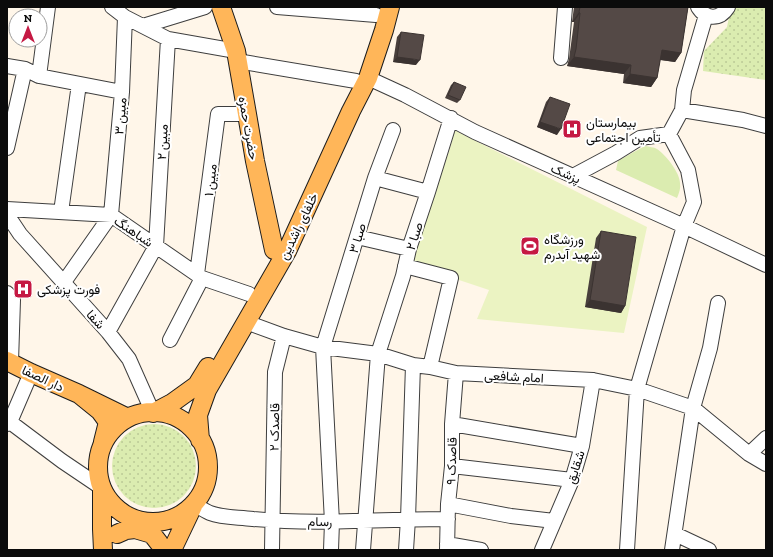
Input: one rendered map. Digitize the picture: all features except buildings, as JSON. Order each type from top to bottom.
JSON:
[{"type":"main road","name":"حضرت حمزه","points":[[221,7],[237,56],[255,161],[274,250]]},
{"type":"main road","name":"خلفای راشدین","points":[[200,440],[198,415],[200,408],[208,390],[287,251],[345,125],[362,79],[381,10]]},
{"type":"main road","name":"خلفای راشدین","points":[[153,413],[172,403],[197,385],[228,334],[274,250],[362,79]]},
{"type":"main road","name":"دار الصفا","points":[[9,362],[79,394]]},
{"type":"main road","points":[[79,394],[128,418]]},
{"type":"main road","points":[[79,394],[100,411],[108,422],[103,445]]},
{"type":"main road","points":[[103,550],[102,488],[98,468],[99,456],[103,445],[113,430],[128,418],[140,414],[153,413],[175,417],[194,430],[205,448],[208,467],[207,477],[200,495],[163,548]]},
{"type":"main road","points":[[102,488],[110,502],[119,510],[129,516],[155,526],[163,548]]},
{"type":"main road","points":[[114,542],[143,521],[169,520],[183,513],[194,504]]},
{"type":"main road","points":[[114,542],[126,530],[135,528],[152,534],[163,548]]},
{"type":"street","points":[[39,76],[48,7]]},
{"type":"street","name":"پزشک","points":[[112,7],[124,17],[168,39],[237,56],[362,79],[451,118],[475,132],[684,226],[766,266]]},
{"type":"street","points":[[143,26],[204,7]]},
{"type":"street","points":[[278,7],[381,10]]},
{"type":"street","points":[[561,58],[565,7]]},
{"type":"street","points":[[670,134],[682,110],[684,90],[702,11],[711,17],[721,14],[728,7]]},
{"type":"street","name":"مبین ۳","points":[[111,215],[122,92],[124,17]]},
{"type":"street","name":"مبین ۲","points":[[156,246],[168,39]]},
{"type":"street","points":[[7,66],[25,69],[39,76],[122,92]]},
{"type":"street","points":[[7,148],[25,69]]},
{"type":"street","points":[[61,212],[79,84]]},
{"type":"street","points":[[682,110],[743,120],[766,126]]},
{"type":"street","name":"مبین ۱","points":[[200,276],[218,114],[247,114]]},
{"type":"street","name":"صبا ۲","points":[[363,550],[378,354],[403,276],[409,249],[451,118]]},
{"type":"street","name":"صبا ۳","points":[[323,347],[376,178],[393,130]]},
{"type":"street","points":[[573,176],[616,153],[640,138],[670,134]]},
{"type":"street","points":[[627,550],[637,389],[684,226],[694,202],[688,170],[670,134]]},
{"type":"street","points":[[376,178],[428,192]]},
{"type":"street","name":"شباهنگ","points":[[7,209],[111,215],[200,276],[250,294]]},
{"type":"street","points":[[64,282],[111,215]]},
{"type":"street","name":"شفا","points":[[9,222],[108,332],[129,359],[153,413]]},
{"type":"street","points":[[357,237],[409,249]]},
{"type":"street","points":[[108,332],[156,246]]},
{"type":"street","points":[[405,266],[450,278],[430,367]]},
{"type":"street","points":[[170,340],[200,276]]},
{"type":"street","points":[[9,297],[9,362]]},
{"type":"street","points":[[672,550],[693,408],[710,348],[718,303]]},
{"type":"street","name":"امام شافعی","points":[[246,322],[284,336],[323,347],[378,354],[413,365],[456,373],[593,380],[637,389],[693,408],[749,454],[766,464]]},
{"type":"street","name":"قاصدک ۲","points":[[272,550],[275,372],[284,336]]},
{"type":"street","points":[[323,347],[332,522],[331,550]]},
{"type":"street","points":[[406,550],[413,365]]},
{"type":"street","points":[[31,373],[9,423],[102,488]]},
{"type":"street","name":"قاصدک ۹","points":[[447,547],[448,504],[452,466],[452,424],[456,373]]},
{"type":"street","name":"شقایق","points":[[542,550],[572,480],[582,446],[593,380]]},
{"type":"street","points":[[452,424],[582,446]]},
{"type":"street","points":[[749,454],[766,438]]},
{"type":"street","points":[[452,466],[572,480]]},
{"type":"street","name":"رسام","points":[[194,504],[210,513],[272,520],[332,522],[448,519]]},
{"type":"street","points":[[448,504],[511,516],[554,521]]},
{"type":"street","points":[[675,534],[709,550]]},
{"type":"street","points":[[447,547],[481,550]]},
{"type":"green space","points":[[731,7],[766,7],[766,80],[703,71],[704,51],[727,27]]},
{"type":"green space","name":"ورزشگاه شهید آبدرم","points":[[454,130],[647,227],[624,333],[477,319],[489,290],[411,264],[451,145]]},
{"type":"green space","points":[[645,146],[657,149],[661,152],[675,169],[678,174],[680,185],[677,198],[616,170],[618,161]]},
{"type":"green space","points":[[154,424],[170,427],[184,436],[193,450],[196,466],[193,482],[184,496],[170,505],[154,508],[138,505],[124,496],[115,482],[112,466],[115,450],[124,436],[138,427]]},
{"type":"place","name":"بیمارستان تأمین اجتماعی","points":[[572,129]]},
{"type":"place","name":"ورزشگاه شهید آبدرم","points":[[530,246]]},
{"type":"place","name":"فورت پزشکی","points":[[23,289]]}]
